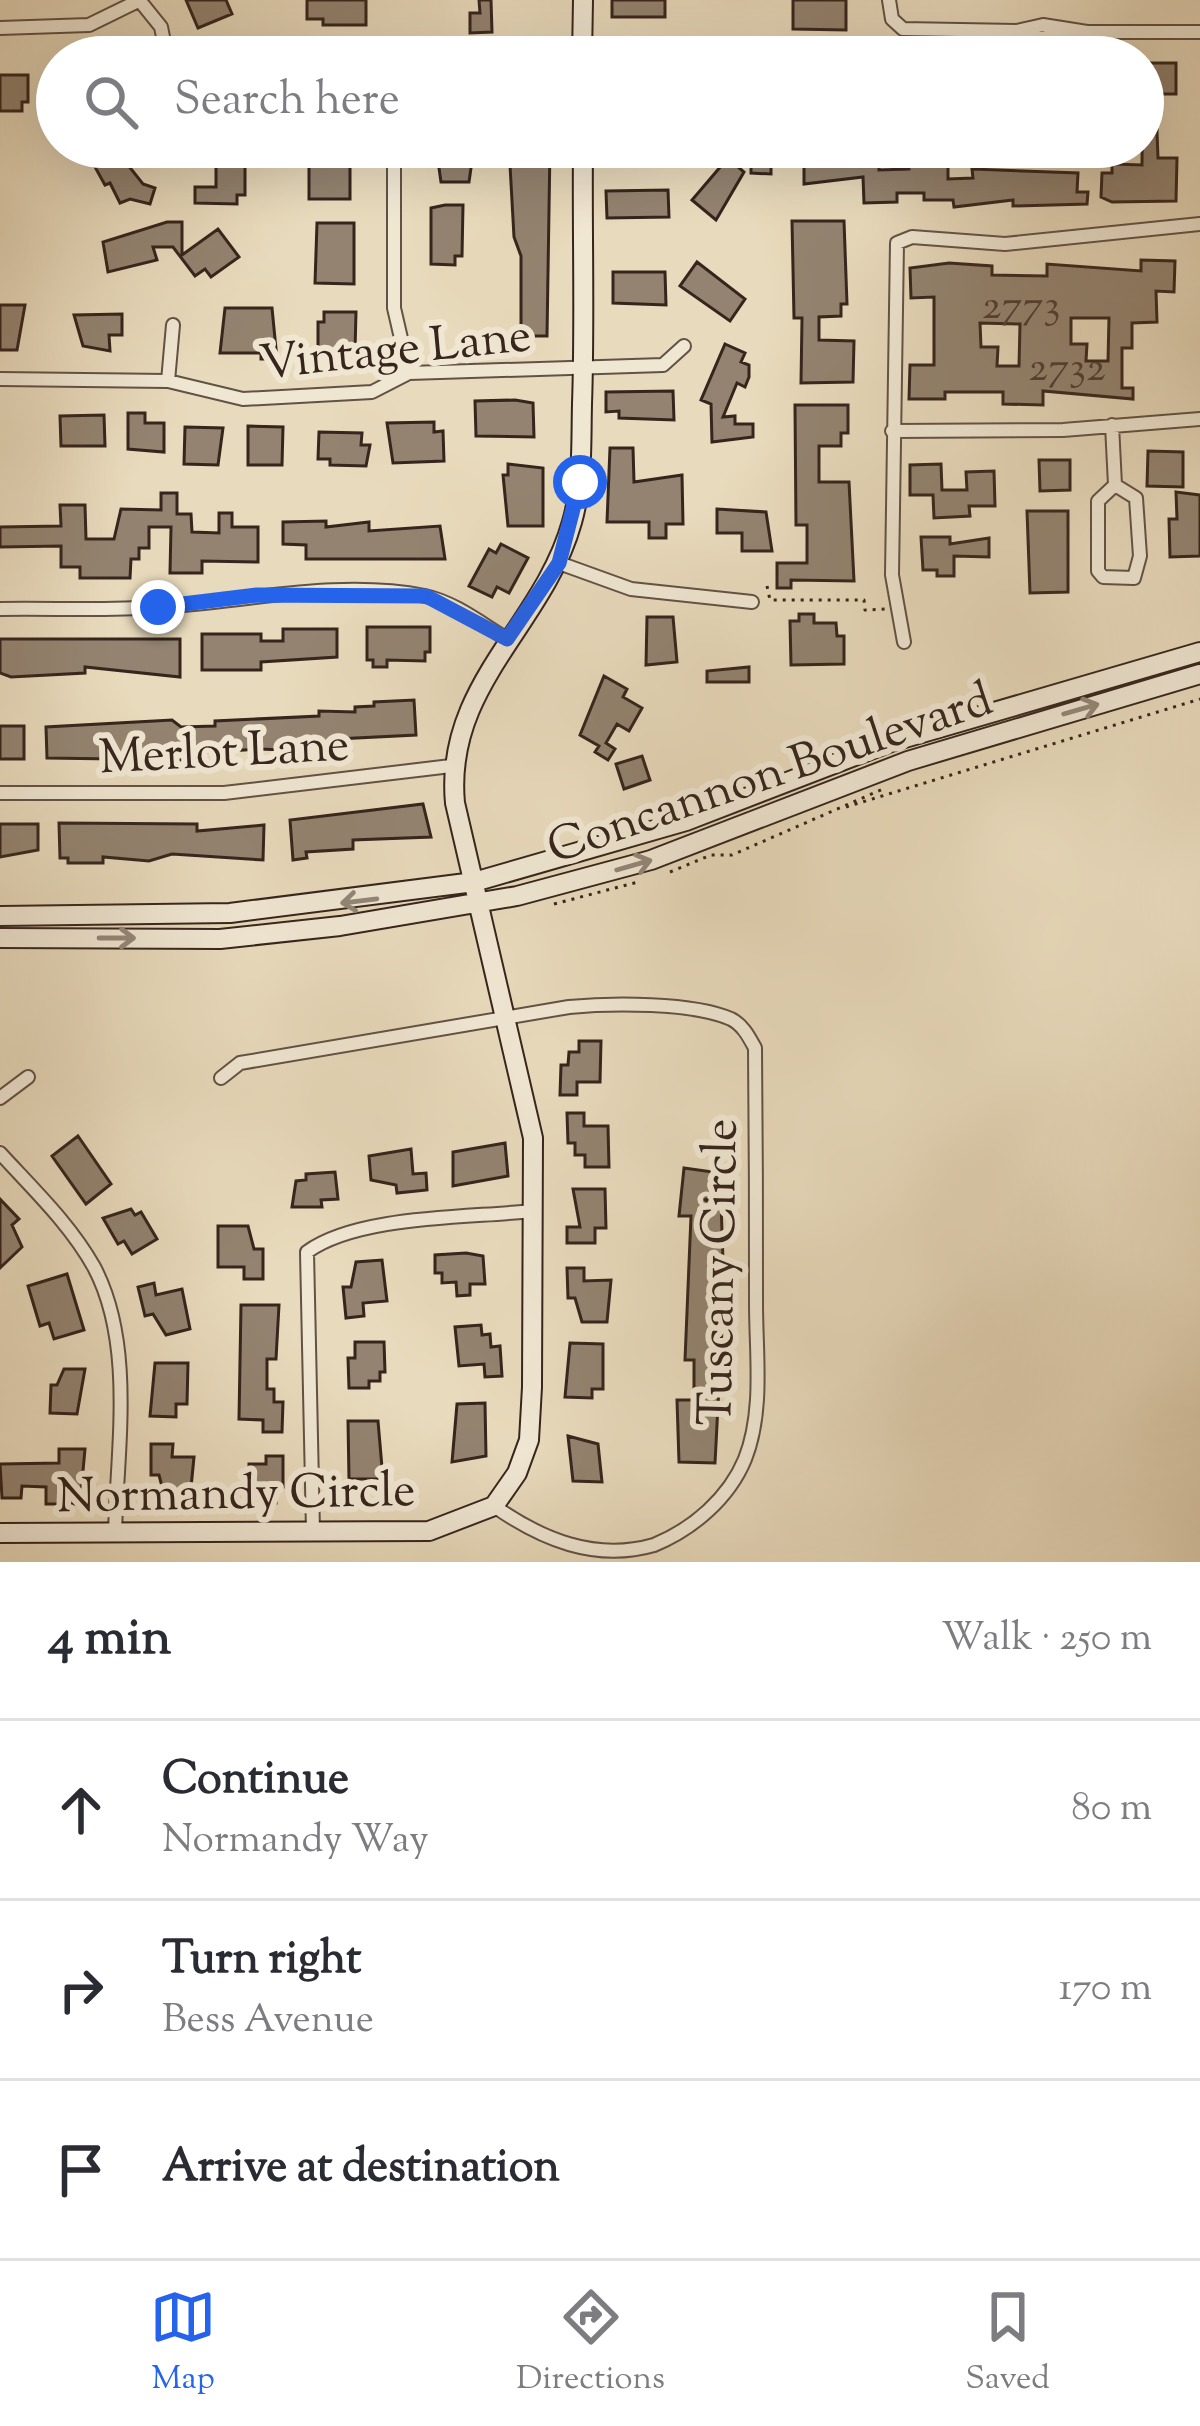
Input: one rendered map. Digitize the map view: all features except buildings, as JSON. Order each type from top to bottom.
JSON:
[{"type":"main road","points":[[582,36],[583,0]]},
{"type":"main road","points":[[494,1506],[517,1473],[529,1441],[533,1138],[452,766],[462,719],[507,639],[559,563],[580,482],[583,168]]},
{"type":"main road","name":"Concannon Boulevard","points":[[0,938],[220,938],[340,926],[477,890],[686,821],[891,742],[1200,652]]},
{"type":"main road","name":"Concannon Boulevard","points":[[0,916],[230,913],[477,890],[517,896],[651,860],[908,760],[1200,674]]},
{"type":"main road","name":"Normandy Circle","points":[[0,1533],[429,1531],[494,1506]]},
{"type":"street","points":[[0,28],[89,25],[140,0],[163,36]]},
{"type":"street","points":[[890,0],[892,19],[903,29],[1018,31],[1035,36]]},
{"type":"street","points":[[1057,36],[1200,32]]},
{"type":"street","points":[[394,168],[394,308],[409,373]]},
{"type":"street","points":[[904,642],[895,609],[892,431],[897,243],[911,237],[984,239],[1003,232],[1023,239],[1200,224]]},
{"type":"street","points":[[169,381],[173,325]]},
{"type":"street","name":"Vintage Lane","points":[[0,379],[169,381],[243,399],[306,398],[372,392],[409,373],[663,365],[684,346]]},
{"type":"street","points":[[892,431],[1200,418]]},
{"type":"street","points":[[1112,425],[1115,485],[1098,501],[1098,571],[1103,577],[1134,578],[1139,571],[1139,509],[1136,498],[1115,485]]},
{"type":"street","points":[[559,563],[631,589],[752,602]]},
{"type":"street","points":[[0,609],[158,607],[275,594],[411,595],[453,607],[507,639]]},
{"type":"street","name":"Merlot Lane","points":[[0,793],[224,793],[452,766]]},
{"type":"street","name":"Tuscany Circle","points":[[221,1078],[240,1064],[604,1004],[712,1013],[744,1029],[755,1048],[756,1402],[744,1462],[724,1492],[680,1534],[646,1548],[612,1554],[556,1546],[494,1506]]},
{"type":"street","points":[[0,1098],[28,1078]]},
{"type":"street","points":[[0,1153],[70,1230],[96,1270],[110,1310],[118,1358],[116,1533]]},
{"type":"street","points":[[313,1531],[307,1252],[322,1241],[367,1228],[532,1211]]},
{"type":"path","points":[[766,586],[770,600],[864,600],[865,610],[895,609]]},
{"type":"path","points":[[1006,748],[1200,696]]},
{"type":"path","points":[[841,808],[1200,696]]},
{"type":"path","points":[[782,834],[900,782]]},
{"type":"route","points":[[158,607],[329,592],[426,596],[507,639],[559,563],[580,482]]}]
